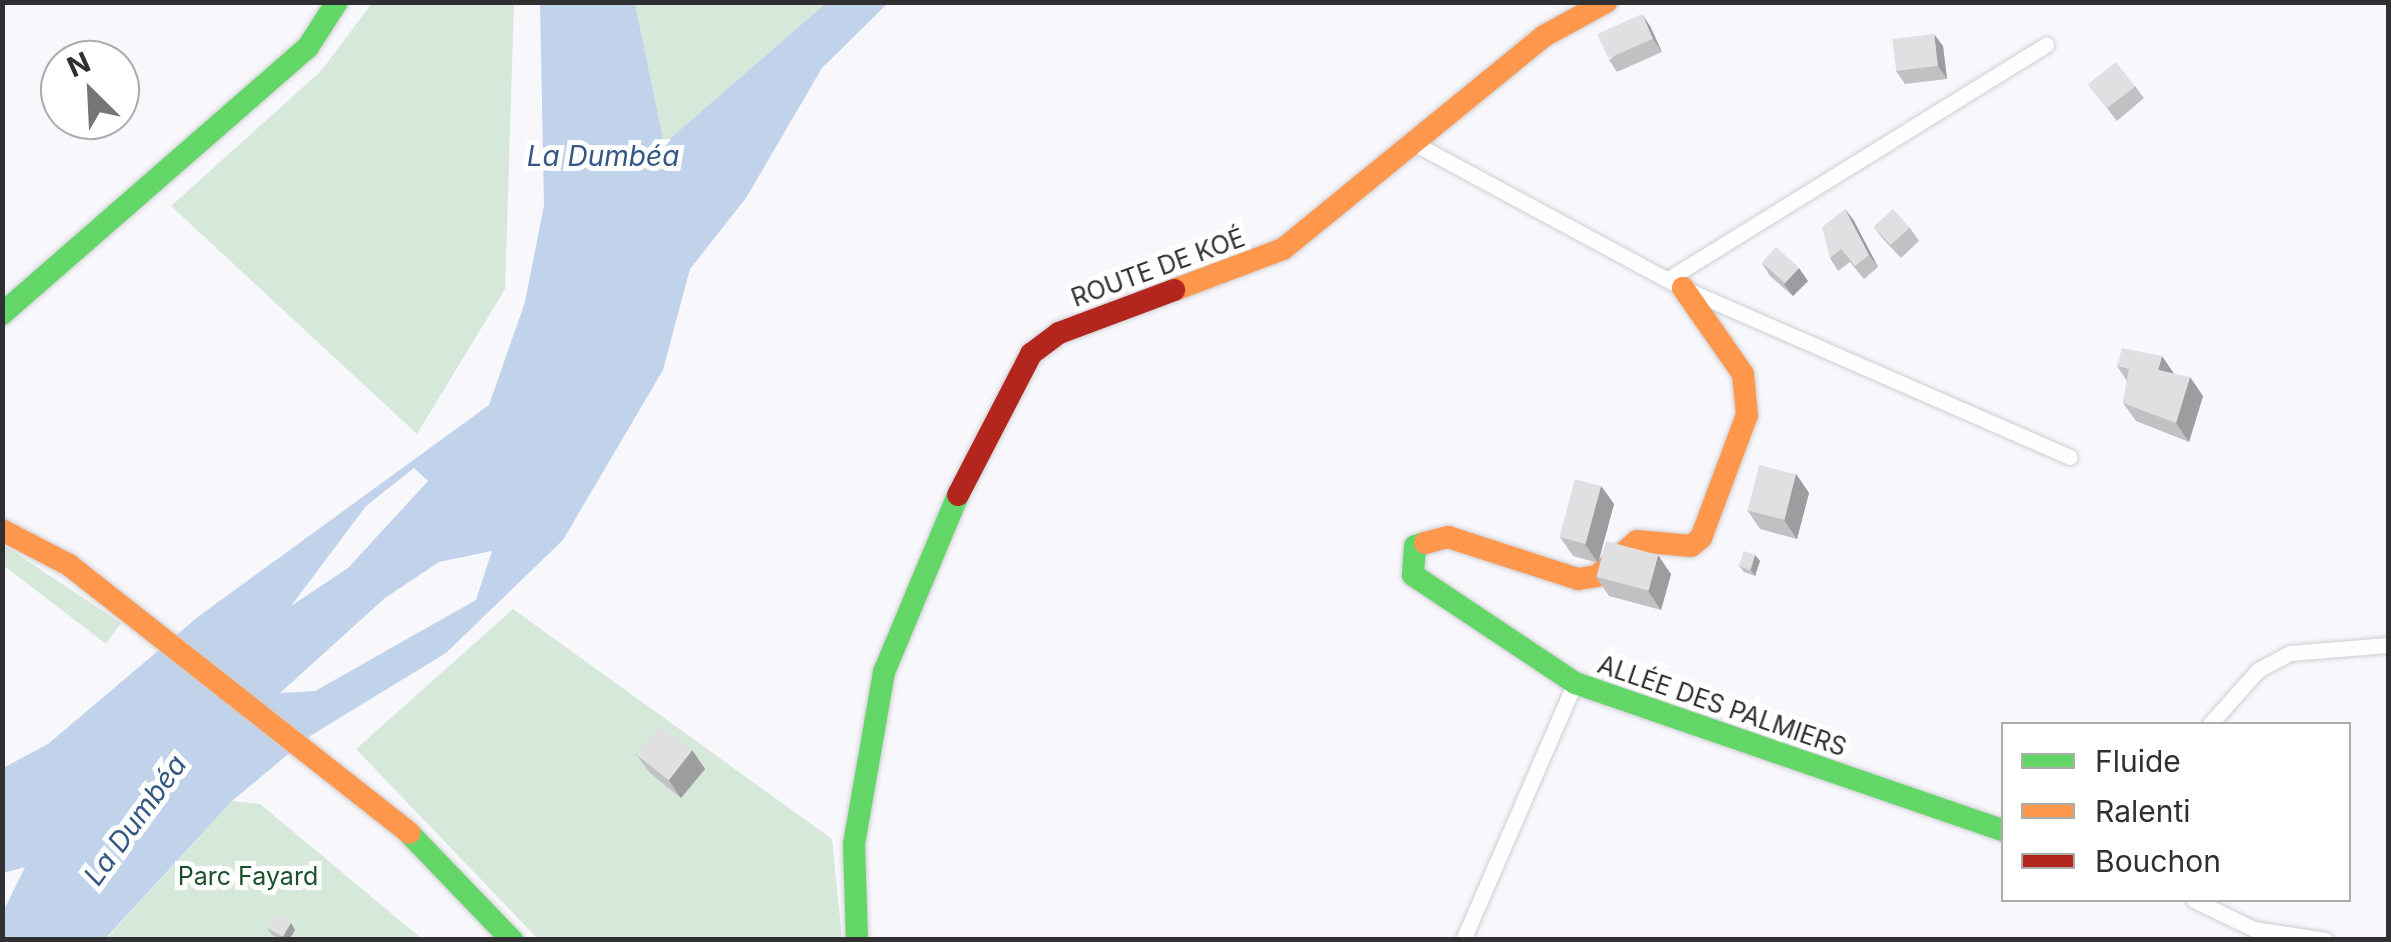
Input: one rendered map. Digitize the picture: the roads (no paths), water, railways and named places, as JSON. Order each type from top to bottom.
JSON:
[{"type":"street","points":[[2,314],[308,48],[337,2]]},
{"type":"street","name":"ROUTE DE KOÉ","points":[[857,940],[854,844],[884,672],[943,524],[1031,354],[1059,333],[1283,249],[1419,146],[1544,36],[1606,2]]},
{"type":"street","points":[[1676,283],[2046,45]]},
{"type":"street","points":[[1419,146],[1676,283],[2070,456]]},
{"type":"street","points":[[1575,683],[1424,589],[1409,558],[1415,546],[1448,537],[1578,580],[1597,576],[1637,540],[1691,546],[1702,538],[1747,416],[1743,374],[1676,283]]},
{"type":"street","points":[[2,530],[142,622],[420,842],[512,940]]},
{"type":"street","points":[[2212,722],[2258,670],[2290,653],[2388,645]]},
{"type":"street","name":"ALLÉE DES PALMIERS","points":[[1463,940],[1575,683],[2001,829]]},
{"type":"street","points":[[2198,902],[2254,929],[2325,940]]},
{"type":"water","name":"La Dumbéa","points":[[540,3],[635,3],[664,144],[826,3],[888,3],[822,68],[746,198],[690,269],[663,370],[563,540],[446,653],[310,736],[232,801],[105,939],[3,939],[2,914],[25,867],[3,873],[3,768],[48,744],[199,616],[489,405],[525,302],[544,205]],"holes":[[[414,468],[428,481],[348,568],[291,606],[366,506]],[[492,551],[476,600],[315,691],[280,693],[385,598],[439,562]]]},
{"type":"park label","name":"Parc Fayard","points":[[248,876]]}]
